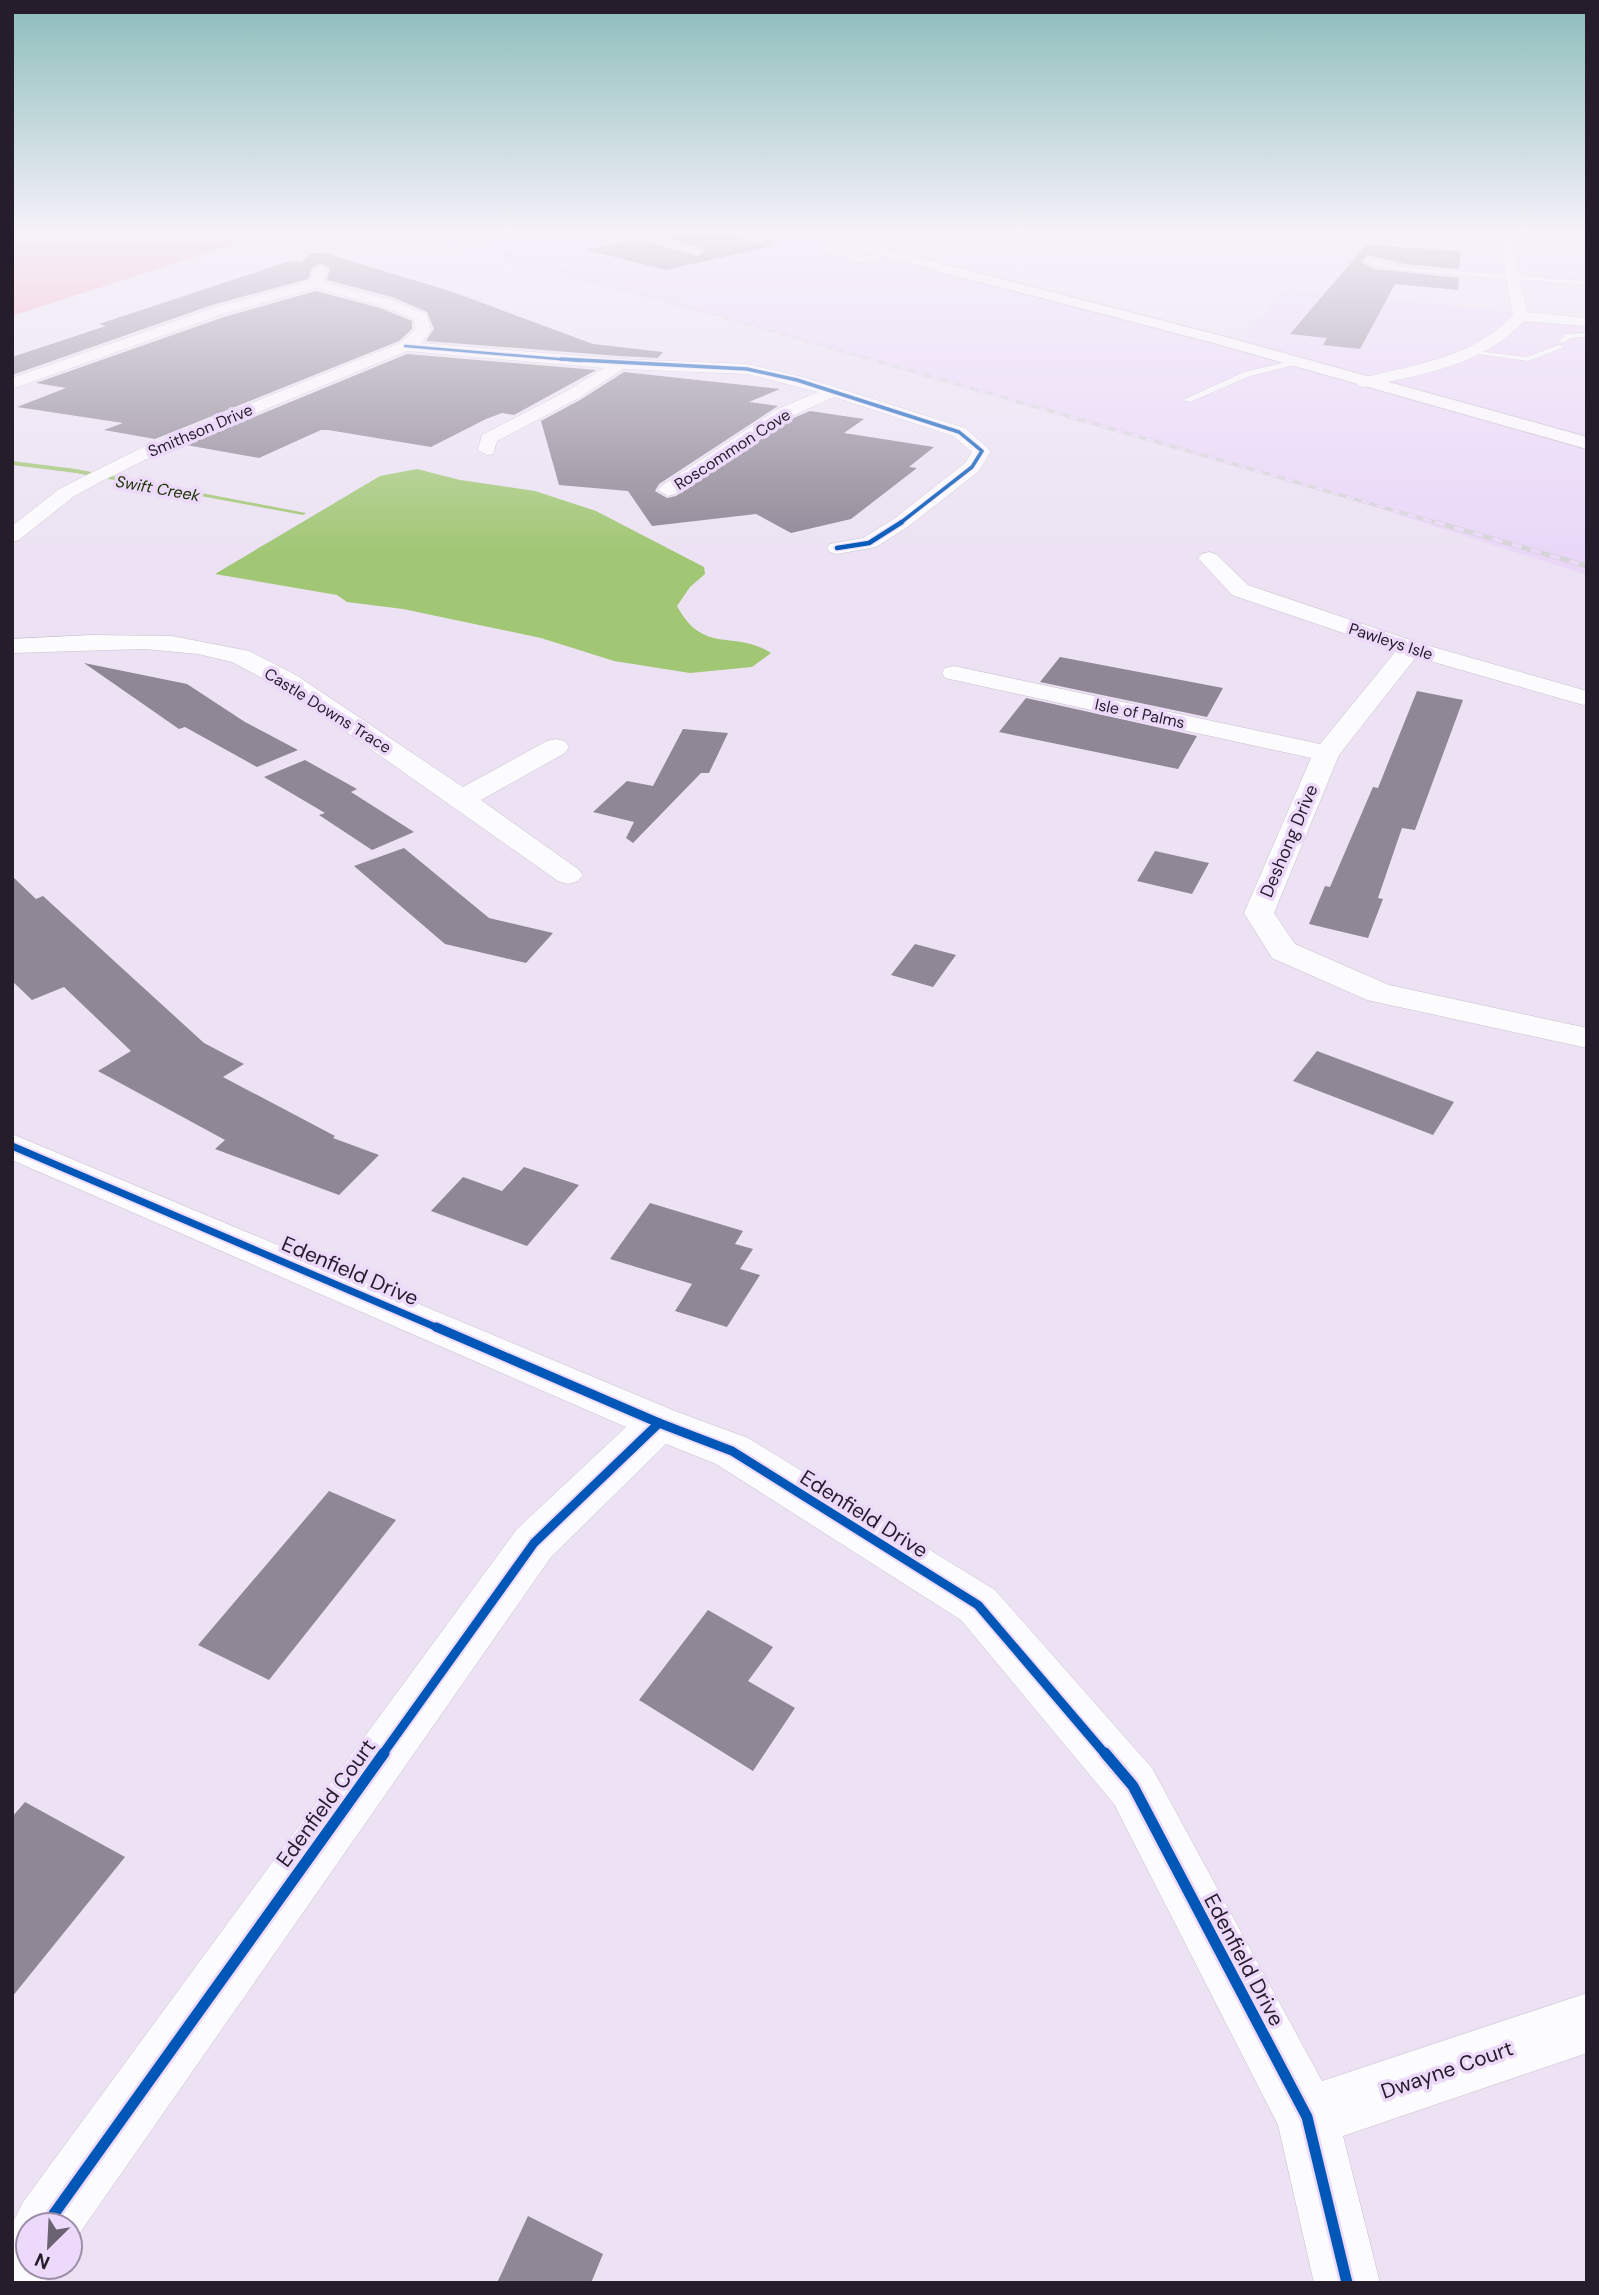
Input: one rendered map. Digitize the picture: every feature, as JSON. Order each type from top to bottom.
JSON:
[{"type":"main road","points":[[1216,339],[1587,443]]},
{"type":"street","points":[[12,384],[139,339]]},
{"type":"street","points":[[405,346],[416,339]]},
{"type":"street","points":[[1363,382],[1430,366],[1496,339]]},
{"type":"street","points":[[405,346],[619,364],[747,369],[797,380],[959,432],[982,451],[972,467],[902,522],[869,544],[837,548]]},
{"type":"street","name":"Smithson Drive","points":[[12,536],[66,493],[91,479],[151,450],[405,346]]},
{"type":"street","points":[[487,450],[488,439],[529,415],[600,381],[619,364]]},
{"type":"street","name":"Roscommon Cove","points":[[668,490],[784,413],[834,391]]},
{"type":"street","name":"Pawleys Isle","points":[[1209,558],[1240,590],[1411,648],[1587,699]]},
{"type":"street","name":"Castle Downs Trace","points":[[12,646],[135,640],[164,641],[228,652],[281,676],[464,798],[568,876]]},
{"type":"street","name":"Deshong Drive","points":[[1411,648],[1326,753],[1259,913],[1283,951],[1379,993],[1587,1038]]},
{"type":"street","name":"Isle of Palms","points":[[954,673],[1326,753]]},
{"type":"street","points":[[464,798],[556,747]]},
{"type":"street","name":"Edenfield Drive","points":[[12,1146],[659,1423],[732,1451],[978,1605],[1133,1786],[1307,2118],[1347,2283]]},
{"type":"street","name":"Edenfield Court","points":[[56,2211],[534,1543],[659,1423]]},
{"type":"street","name":"Dwayne Court","points":[[1307,2118],[1587,2023]]},
{"type":"lane","points":[[1467,352],[1528,359],[1562,344],[1566,339]]},
{"type":"lane","points":[[1187,400],[1247,374],[1295,362]]},
{"type":"shaded area","points":[[802,339],[1220,339],[1238,344],[1242,339],[1587,339],[1587,575],[1321,490]]},
{"type":"shaded area","points":[[417,469],[460,480],[535,491],[596,511],[704,567],[705,574],[690,587],[677,606],[687,621],[709,637],[757,646],[771,653],[752,667],[690,673],[614,661],[541,638],[403,609],[347,602],[337,595],[215,574],[380,476]]},
{"type":"building","points":[[66,339],[115,339],[12,375],[12,357]]},
{"type":"building","points":[[161,339],[401,339],[155,439],[104,430],[123,423],[17,407],[66,388],[36,383]]},
{"type":"building","points":[[580,339],[593,344],[663,352],[658,358],[426,341]]},
{"type":"building","points":[[1326,339],[1365,339],[1360,349],[1323,345]]},
{"type":"building","points":[[407,354],[596,370],[514,415],[502,413],[486,419],[431,447],[328,430],[321,430],[259,458],[186,445]]},
{"type":"building","points":[[624,372],[780,389],[749,402],[778,406],[659,484],[655,491],[667,498],[676,496],[791,419],[810,411],[864,419],[844,433],[934,447],[909,467],[917,468],[851,519],[791,533],[756,514],[652,526],[628,491],[559,485],[541,421]]},
{"type":"building","points":[[1060,657],[1223,688],[1207,717],[1040,682]]},
{"type":"building","points":[[84,663],[187,684],[245,722],[298,750],[257,767],[185,727],[179,729]]},
{"type":"building","points":[[1417,691],[1463,700],[1415,830],[1402,828],[1378,898],[1383,899],[1368,938],[1309,924],[1325,886],[1330,887],[1373,787],[1378,788]]},
{"type":"building","points":[[1026,698],[1197,736],[1178,769],[999,732]]},
{"type":"building","points":[[683,729],[728,733],[709,773],[701,773],[633,843],[626,838],[634,822],[593,812],[627,781],[653,786]]},
{"type":"building","points":[[305,760],[357,789],[351,792],[414,832],[372,850],[319,815],[325,813],[264,777]]},
{"type":"building","points":[[404,848],[489,918],[553,933],[526,963],[445,944],[354,866]]},
{"type":"building","points":[[1155,851],[1209,863],[1192,894],[1137,881]]},
{"type":"building","points":[[12,876],[36,899],[43,896],[204,1043],[244,1064],[223,1077],[335,1136],[333,1138],[379,1155],[339,1195],[215,1149],[225,1140],[98,1071],[131,1051],[64,987],[32,1000],[12,981]]},
{"type":"building","points":[[915,944],[956,955],[933,987],[891,975]]},
{"type":"building","points":[[1317,1051],[1454,1102],[1433,1135],[1293,1081]]},
{"type":"building","points":[[524,1167],[579,1185],[527,1246],[431,1211],[463,1177],[502,1191]]},
{"type":"building","points":[[650,1203],[743,1231],[735,1244],[753,1249],[740,1269],[760,1275],[727,1327],[675,1311],[692,1284],[610,1259]]},
{"type":"building","points":[[329,1491],[396,1520],[269,1680],[198,1645]]},
{"type":"building","points":[[708,1610],[773,1647],[748,1681],[795,1708],[753,1771],[639,1700]]},
{"type":"building","points":[[25,1802],[125,1857],[12,1997],[12,1817]]},
{"type":"building","points":[[528,2216],[603,2254],[591,2283],[497,2283]]},
{"type":"waterway","name":"Swift Creek","points":[[12,463],[76,471],[303,513]]},
{"type":"railway","points":[[800,339],[876,361]]},
{"type":"railway","points":[[870,359],[1441,524]]},
{"type":"railway","points":[[1435,522],[1587,566]]},
{"type":"cycle path","points":[[405,346],[619,364],[747,369],[797,380],[959,432],[982,451],[972,467],[902,522],[869,543],[837,548]]},
{"type":"cycle path","points":[[12,1146],[659,1423],[732,1451],[978,1605],[1133,1786],[1307,2117],[1347,2283]]},
{"type":"cycle path","points":[[56,2211],[534,1543],[659,1423]]}]
